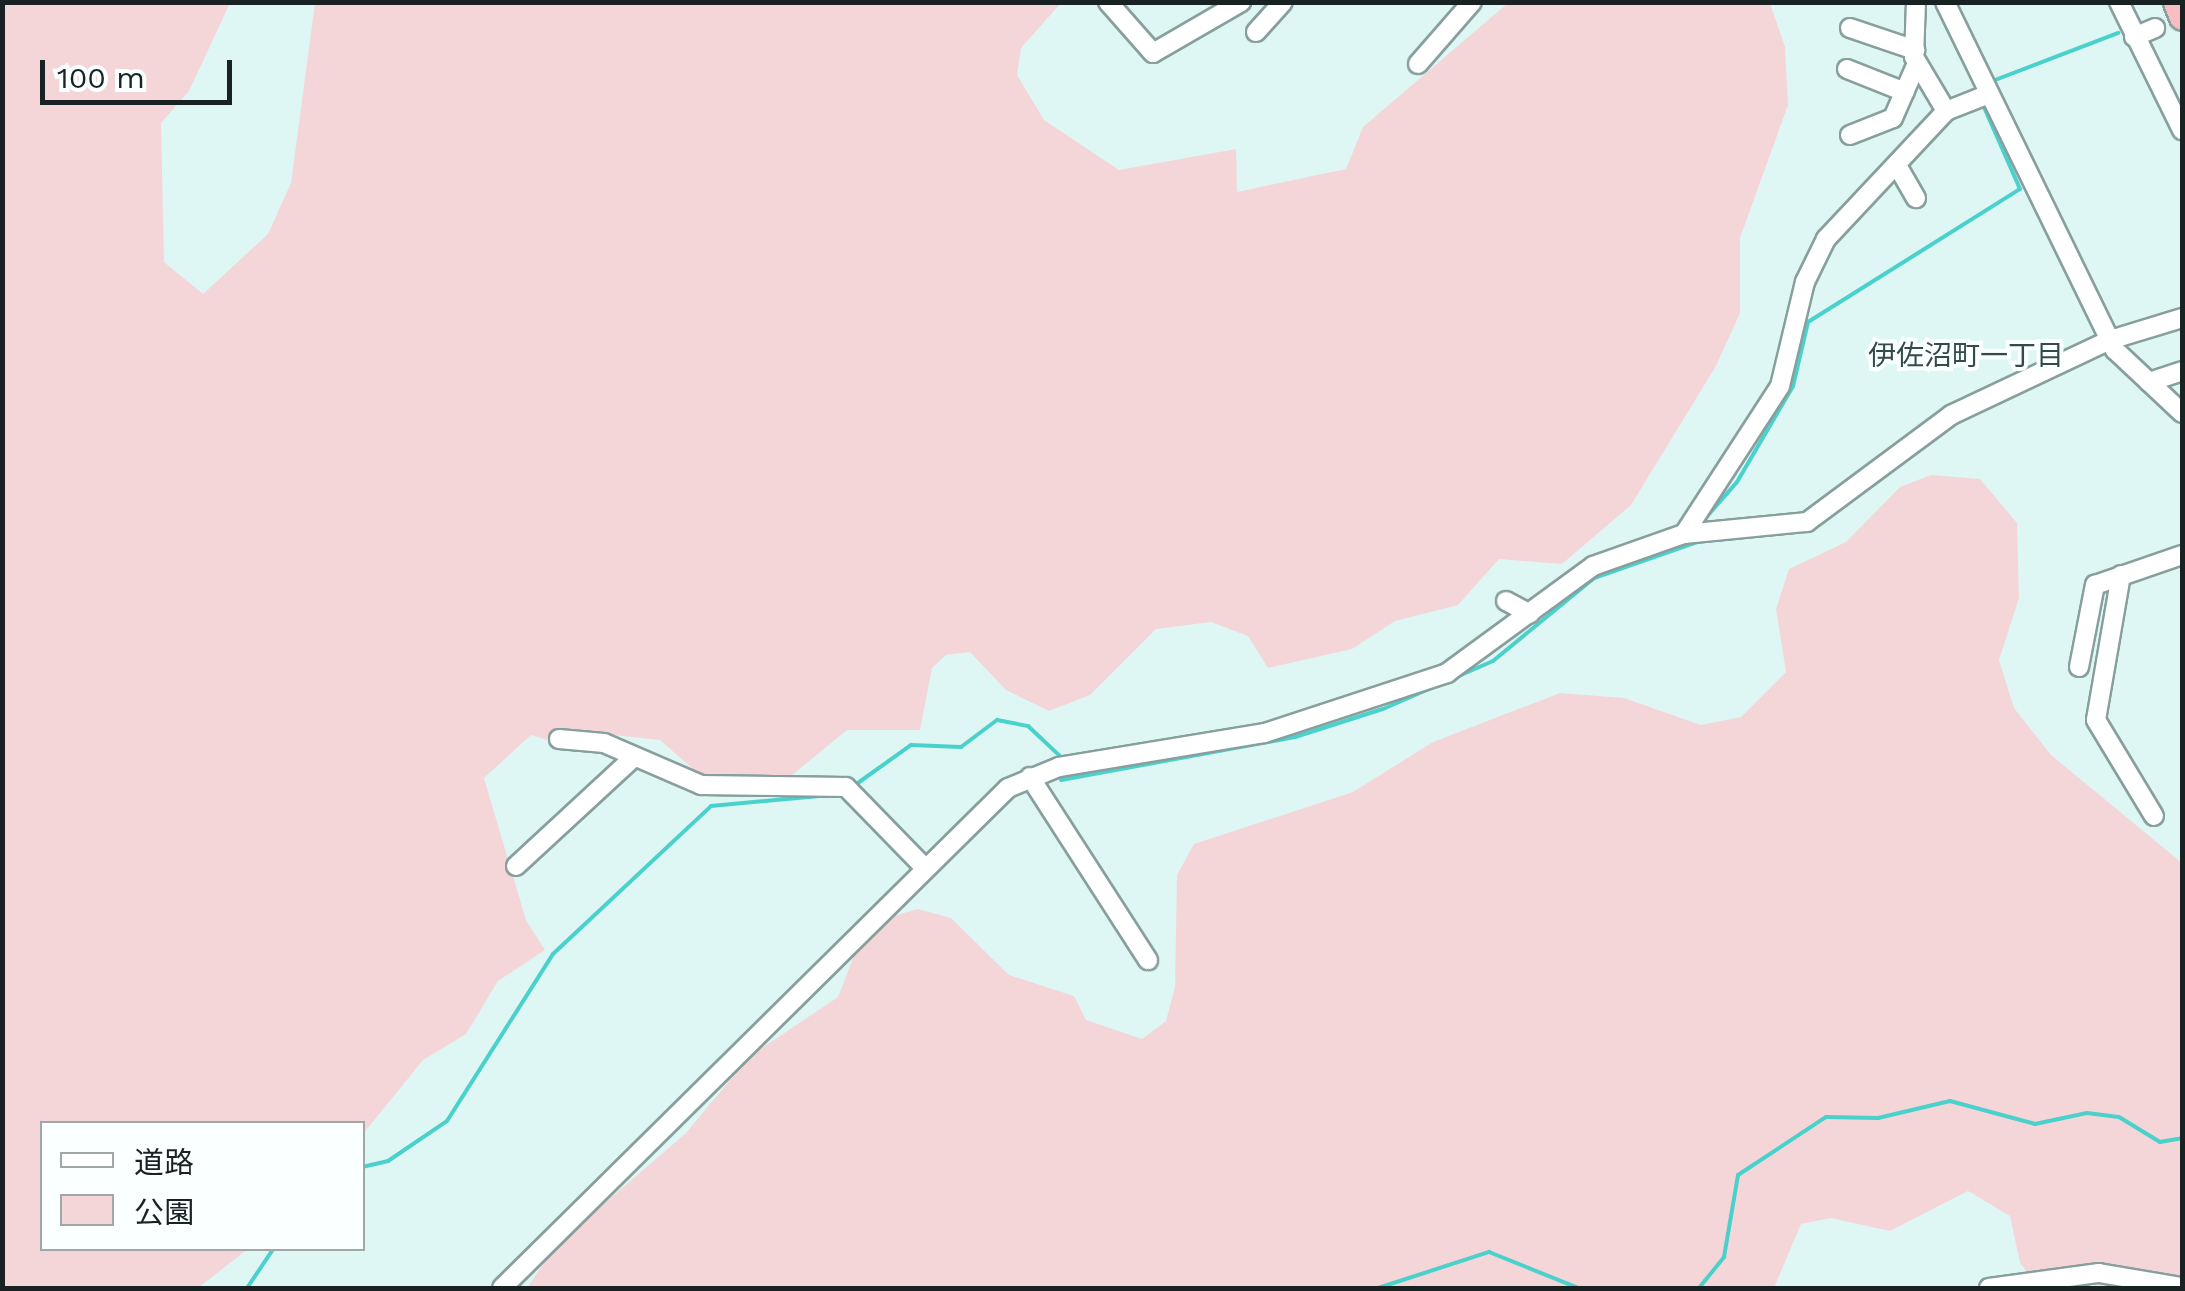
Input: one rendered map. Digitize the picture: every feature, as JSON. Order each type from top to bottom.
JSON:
[{"type":"highway","points":[[2176,2],[2182,17]]},
{"type":"street","points":[[1108,2],[1153,53],[1241,2]]},
{"type":"street","points":[[1256,32],[1284,2]]},
{"type":"street","points":[[1418,64],[1472,2]]},
{"type":"street","points":[[1850,135],[1893,118],[1916,57],[1916,2]]},
{"type":"street","points":[[1944,2],[2110,340],[2182,413]]},
{"type":"street","points":[[2119,2],[2182,130]]},
{"type":"street","points":[[1850,28],[1916,57],[1946,111]]},
{"type":"street","points":[[2134,38],[2155,28]]},
{"type":"street","points":[[1847,68],[1905,92]]},
{"type":"street","points":[[1684,534],[1780,386],[1805,282],[1826,239],[1898,167],[1946,111],[1989,94]]},
{"type":"street","points":[[1898,167],[1916,198]]},
{"type":"street","points":[[502,1288],[988,802],[1030,777],[1265,733],[1365,703],[1464,666],[1593,566],[1684,534],[1807,522],[1866,488],[1952,415],[2110,340],[2182,318]]},
{"type":"street","points":[[2149,382],[2182,372]]},
{"type":"street","points":[[2079,667],[2096,585],[2182,555]]},
{"type":"street","points":[[2121,575],[2112,647],[2096,720],[2154,816]]},
{"type":"street","points":[[1506,601],[1530,614]]},
{"type":"street","points":[[2082,642],[2112,647]]},
{"type":"street","points":[[559,739],[604,743],[633,758],[735,791],[846,787],[923,866]]},
{"type":"street","points":[[516,866],[633,758]]},
{"type":"street","points":[[1030,777],[1148,960]]},
{"type":"street","points":[[1990,1288],[2098,1273],[2182,1287]]},
{"type":"green space","points":[[3,3],[230,3],[189,91],[161,123],[164,262],[203,294],[268,234],[291,183],[315,3],[1061,3],[1021,48],[1017,75],[1044,120],[1119,170],[1236,149],[1237,192],[1346,169],[1363,127],[1508,3],[1770,3],[1785,47],[1788,105],[1740,238],[1740,313],[1716,366],[1631,505],[1562,564],[1499,559],[1458,605],[1395,621],[1352,649],[1268,668],[1248,636],[1211,622],[1156,629],[1090,695],[1049,711],[1006,690],[970,652],[946,655],[932,668],[920,730],[847,730],[786,780],[702,777],[660,740],[604,734],[561,744],[531,735],[484,778],[526,920],[545,950],[498,981],[466,1034],[423,1060],[365,1132],[365,1121],[40,1121],[40,1251],[245,1251],[198,1288],[3,1288]]},
{"type":"green space","points":[[1931,475],[1980,479],[2017,523],[2019,598],[1999,660],[2014,708],[2051,755],[2182,863],[2182,1288],[2036,1283],[2020,1263],[2010,1216],[1968,1191],[1890,1231],[1831,1218],[1801,1224],[1774,1288],[527,1288],[556,1245],[686,1133],[750,1056],[838,997],[859,943],[893,916],[918,909],[951,918],[1009,975],[1074,996],[1086,1020],[1142,1039],[1166,1021],[1175,987],[1177,875],[1194,844],[1353,792],[1433,742],[1560,693],[1624,698],[1701,725],[1741,717],[1786,672],[1776,609],[1789,569],[1846,542],[1900,487]]},
{"type":"waterway","points":[[1995,80],[2118,33]]},
{"type":"waterway","points":[[1702,522],[1737,482],[1793,386],[1808,322],[2020,189],[1984,107]]},
{"type":"waterway","points":[[1061,780],[1295,737],[1383,709],[1493,661],[1594,578],[1706,539]]},
{"type":"waterway","points":[[855,785],[911,745],[961,747],[997,720],[1028,726],[1060,756]]},
{"type":"waterway","points":[[365,1166],[388,1161],[447,1121],[553,954],[711,806],[830,795]]},
{"type":"waterway","points":[[1699,1288],[1724,1257],[1738,1175],[1826,1117],[1878,1118],[1950,1101],[2035,1124],[2087,1113],[2119,1117],[2160,1142],[2182,1138]]},
{"type":"waterway","points":[[247,1288],[272,1251]]},
{"type":"waterway","points":[[1378,1288],[1489,1252],[1578,1288]]},
{"type":"district","name":"伊佐沼町一丁目","points":[[1966,356]]}]
